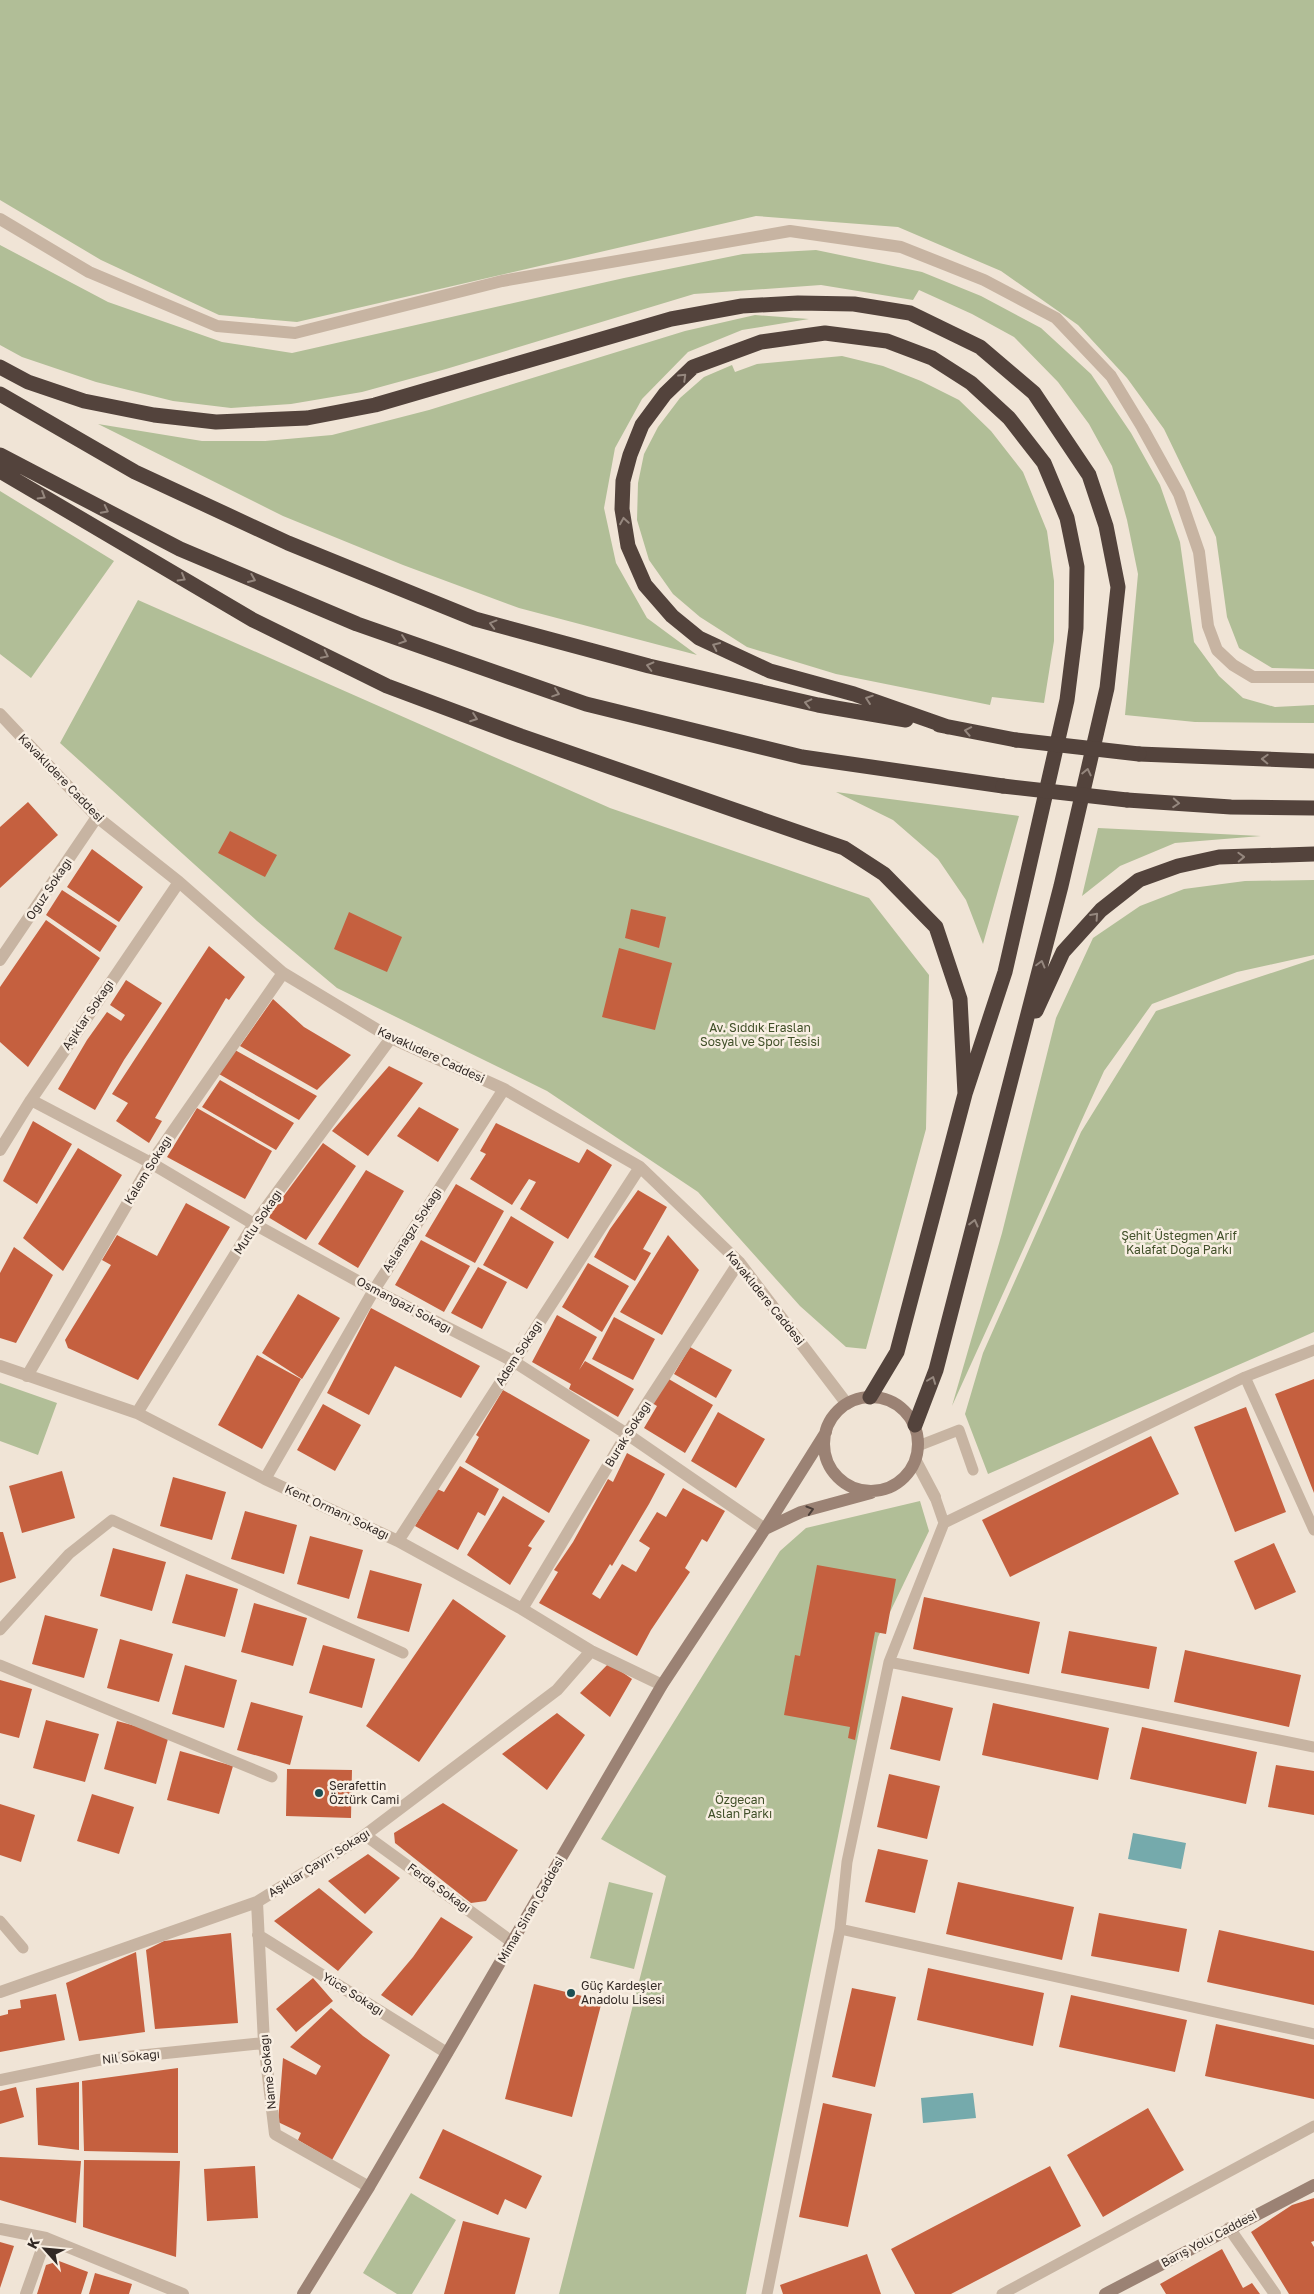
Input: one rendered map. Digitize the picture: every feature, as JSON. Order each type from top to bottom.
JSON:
[{"type":"highway","points":[[0,367],[28,382],[84,401],[154,416],[216,422],[308,418],[375,405],[670,319],[742,306],[798,303],[854,304],[910,313],[980,347],[1034,393],[1089,475],[1106,526],[1118,587],[1107,688],[1061,886],[936,1370],[915,1425]]},
{"type":"highway","points":[[870,1397],[897,1352],[966,1094],[1005,972],[1067,700],[1076,628],[1077,567],[1067,518],[1044,462],[1009,418],[971,384],[932,358],[886,341],[825,333],[760,342],[693,368],[665,394],[642,425],[630,455],[623,481],[622,509],[628,546],[645,585],[672,616],[699,638],[770,672],[854,694],[948,727]]},
{"type":"highway","points":[[0,394],[135,472],[288,543],[475,619],[649,666],[818,705],[1016,740],[1139,754],[1314,761]]},
{"type":"highway","points":[[0,455],[180,549],[348,620],[586,704],[802,757],[1003,786],[1127,800],[1231,807],[1314,808]]},
{"type":"highway","points":[[0,471],[253,620],[388,686],[530,739],[844,848],[884,874],[936,927],[960,999],[966,1094]]},
{"type":"highway","points":[[992,1150],[1037,1009],[1062,952],[1101,910],[1139,880],[1178,866],[1219,858],[1314,854]]},
{"type":"main road","points":[[765,1529],[801,1512],[881,1490],[896,1485],[908,1474],[916,1461],[918,1446],[915,1425],[906,1412],[896,1404],[883,1398],[870,1397],[847,1404],[831,1420],[826,1432],[824,1445],[827,1459],[838,1476],[854,1488],[867,1491],[881,1490]]},
{"type":"main road","name":"Mimar Sinan Caddesi","points":[[303,2294],[369,2187],[662,1685],[765,1529],[826,1432]]},
{"type":"main road","name":"Barış Yolu Caddesi","points":[[1105,2294],[1314,2185]]},
{"type":"street","points":[[0,219],[89,272],[217,326],[295,333],[502,281],[790,231],[901,247],[984,280],[1056,318],[1112,376],[1179,494],[1199,552],[1208,626],[1217,650],[1233,665],[1253,677],[1314,677]]},
{"type":"street","name":"Kavaklıdere Caddesi","points":[[0,714],[97,817],[179,882],[283,973],[391,1038],[504,1089],[640,1166],[739,1262],[847,1404]]},
{"type":"street","name":"Oğuz Sokağı","points":[[0,960],[97,817]]},
{"type":"street","name":"Aşıklar Sokağı","points":[[0,1150],[31,1100],[179,882]]},
{"type":"street","name":"Kalem Sokağı","points":[[27,1376],[151,1163],[283,973]]},
{"type":"street","name":"Mutlu Sokağı","points":[[137,1413],[254,1224],[391,1038]]},
{"type":"street","name":"Aslanağzı Sokağı","points":[[265,1478],[374,1290],[504,1089]]},
{"type":"street","name":"Osmangazi Sokağı","points":[[31,1100],[151,1163],[254,1224],[374,1290],[513,1361],[627,1434],[765,1529]]},
{"type":"street","name":"Adem Sokağı","points":[[398,1541],[640,1166]]},
{"type":"street","name":"Burak Sokağı","points":[[522,1608],[627,1434],[739,1262]]},
{"type":"street","name":"Kent Ormanı Sokağı","points":[[0,1366],[137,1413],[265,1478],[398,1541],[522,1608],[592,1651],[662,1685]]},
{"type":"street","points":[[916,1461],[935,1497]]},
{"type":"street","name":"Aşıklar Çayırı Sokağı","points":[[0,1992],[257,1902],[365,1835],[557,1690],[592,1651]]},
{"type":"street","name":"Ferda Sokağı","points":[[365,1835],[512,1942]]},
{"type":"street","name":"Name Sokağı","points":[[257,1902],[264,2044],[275,2134],[369,2187]]},
{"type":"street","name":"Yüce Sokağı","points":[[258,1935],[447,2052]]},
{"type":"street","name":"Nil Sokağı","points":[[0,2080],[98,2060],[264,2044]]},
{"type":"street","points":[[1229,2228],[1275,2294]]},
{"type":"street","points":[[0,2229],[46,2238],[183,2294]]},
{"type":"street","points":[[26,2294],[46,2238]]},
{"type":"lane","points":[[944,1523],[1245,1377],[1314,1350]]},
{"type":"lane","points":[[1245,1377],[1314,1530]]},
{"type":"lane","points":[[918,1446],[959,1430],[973,1470]]},
{"type":"lane","points":[[767,2294],[840,1929],[847,1862],[889,1662],[944,1523],[935,1497]]},
{"type":"lane","points":[[0,1630],[69,1554],[112,1520],[403,1653]]},
{"type":"lane","points":[[889,1662],[1314,1747]]},
{"type":"lane","points":[[0,1665],[272,1777]]},
{"type":"lane","points":[[0,1921],[23,1948]]},
{"type":"lane","points":[[840,1929],[1314,2034]]},
{"type":"lane","points":[[1002,2294],[1314,2126]]},
{"type":"green space","points":[[0,0],[1314,0],[1314,669],[1272,668],[1239,648],[1227,617],[1216,537],[1164,429],[1127,378],[1078,325],[1001,271],[898,227],[756,216],[297,322],[219,315],[101,260],[0,200]]},
{"type":"green space","points":[[0,245],[108,302],[222,342],[292,353],[624,278],[743,254],[816,250],[922,272],[981,296],[1041,328],[1091,374],[1131,433],[1160,485],[1180,542],[1194,642],[1219,676],[1243,698],[1275,707],[1314,705],[1314,723],[1195,722],[1125,715],[1138,574],[1127,520],[1112,466],[1089,424],[1058,382],[1014,337],[972,314],[919,290],[913,300],[821,285],[694,294],[446,369],[362,392],[291,404],[231,408],[173,401],[96,382],[22,357],[0,345]]},
{"type":"green space","points":[[755,315],[809,319],[742,330],[688,352],[642,399],[615,448],[604,508],[616,563],[647,618],[697,655],[519,608],[403,565],[283,516],[98,424],[202,441],[265,441],[332,435],[429,410],[685,331]]},
{"type":"green space","points":[[842,356],[883,366],[921,381],[959,400],[991,431],[1023,472],[1047,531],[1054,581],[1054,641],[1044,703],[992,697],[990,705],[836,674],[747,647],[700,617],[673,594],[649,560],[637,520],[638,483],[644,454],[658,427],[680,398],[704,377],[732,365],[735,372],[757,364]]},
{"type":"green space","points":[[0,491],[114,561],[31,678],[0,654]]},
{"type":"green space","name":"Av. Sıddık Eraslan Sosyal ve Spor Tesisi","points":[[138,600],[610,808],[869,898],[929,975],[926,1129],[866,1349],[846,1347],[800,1306],[698,1192],[547,1091],[337,988],[257,921],[60,743]]},
{"type":"green space","points":[[836,792],[1019,816],[983,944],[966,900],[938,859],[893,820]]},
{"type":"green space","points":[[1098,828],[1261,836],[1175,843],[1120,866],[1082,896]]},
{"type":"green space","points":[[1314,880],[1314,955],[1237,972],[1152,1004],[1104,1071],[952,1406],[1002,1233],[1056,1018],[1093,938],[1140,906],[1184,889],[1245,881]]},
{"type":"green space","name":"Şehit Üsteğmen Arif Kalafat Doğa Parkı","points":[[1314,959],[1314,1332],[988,1474],[965,1414],[983,1353],[1081,1132],[1156,1011]]},
{"type":"green space","points":[[0,1383],[57,1403],[38,1455],[0,1441]]},
{"type":"green space","name":"Özgecan Aslan Parkı","points":[[920,1501],[929,1531],[878,1637],[746,2294],[559,2294],[666,1876],[601,1839],[780,1551],[806,1528]]},
{"type":"green space","points":[[609,1882],[653,1893],[634,1969],[590,1958]]},
{"type":"green space","points":[[411,2193],[456,2220],[412,2294],[397,2294],[363,2273]]},
{"type":"water","points":[[1133,1833],[1186,1843],[1181,1869],[1128,1859]]},
{"type":"water","points":[[973,2093],[976,2118],[923,2123],[921,2098]]},
{"type":"building","points":[[28,802],[58,835],[0,888],[0,827]]},
{"type":"building","points":[[230,831],[277,855],[265,877],[218,853]]},
{"type":"building","points":[[92,849],[143,887],[119,922],[67,887]]},
{"type":"building","points":[[62,890],[117,926],[100,952],[46,915]]},
{"type":"building","points":[[631,909],[666,917],[659,948],[625,938]]},
{"type":"building","points":[[349,912],[402,937],[387,972],[334,949]]},
{"type":"building","points":[[46,920],[100,958],[28,1067],[0,1042],[0,987]]},
{"type":"building","points":[[209,946],[245,977],[229,1000],[226,998],[155,1118],[162,1121],[149,1143],[116,1121],[128,1103],[112,1094]]},
{"type":"building","points":[[619,948],[672,963],[655,1030],[602,1017]]},
{"type":"building","points":[[126,980],[162,1003],[124,1060],[95,1110],[58,1089],[87,1040],[107,1012],[121,1021],[125,1015],[110,1005]]},
{"type":"building","points":[[273,999],[304,1027],[351,1055],[317,1090],[240,1046]]},
{"type":"building","points":[[235,1050],[317,1096],[299,1120],[219,1074]]},
{"type":"building","points":[[389,1066],[423,1083],[368,1156],[332,1131]]},
{"type":"building","points":[[220,1080],[294,1123],[276,1150],[202,1107]]},
{"type":"building","points":[[419,1107],[459,1129],[438,1162],[397,1136]]},
{"type":"building","points":[[197,1108],[272,1151],[245,1199],[167,1157]]},
{"type":"building","points":[[33,1121],[72,1144],[37,1204],[3,1181]]},
{"type":"building","points":[[496,1123],[579,1163],[587,1149],[612,1165],[568,1239],[520,1209],[536,1182],[529,1179],[512,1205],[470,1179],[486,1154],[480,1151]]},
{"type":"building","points":[[323,1143],[356,1166],[306,1240],[268,1217]]},
{"type":"building","points":[[78,1148],[122,1175],[63,1271],[23,1238]]},
{"type":"building","points":[[366,1170],[404,1191],[358,1268],[318,1244]]},
{"type":"building","points":[[456,1184],[504,1211],[475,1263],[425,1236]]},
{"type":"building","points":[[638,1190],[667,1207],[643,1249],[651,1253],[635,1281],[594,1257],[610,1229]]},
{"type":"building","points":[[186,1203],[230,1227],[138,1380],[68,1348],[65,1340],[111,1265],[102,1260],[117,1235],[157,1256]]},
{"type":"building","points":[[511,1216],[554,1242],[527,1289],[483,1265]]},
{"type":"building","points":[[668,1235],[699,1270],[662,1335],[620,1312]]},
{"type":"building","points":[[421,1240],[470,1266],[444,1312],[395,1285]]},
{"type":"building","points":[[14,1247],[53,1275],[16,1343],[0,1338],[0,1273]]},
{"type":"building","points":[[588,1263],[629,1286],[602,1332],[562,1307]]},
{"type":"building","points":[[478,1267],[507,1282],[482,1329],[451,1313]]},
{"type":"building","points":[[298,1294],[340,1318],[302,1379],[262,1353]]},
{"type":"building","points":[[371,1308],[480,1366],[461,1398],[395,1366],[369,1415],[327,1393]]},
{"type":"building","points":[[557,1315],[597,1337],[579,1370],[585,1361],[634,1389],[618,1417],[569,1389],[571,1384],[532,1362]]},
{"type":"building","points":[[614,1317],[655,1339],[633,1380],[592,1359]]},
{"type":"building","points":[[690,1347],[732,1370],[716,1398],[674,1374]]},
{"type":"building","points":[[257,1355],[301,1379],[262,1449],[218,1425]]},
{"type":"building","points":[[667,1378],[713,1405],[685,1453],[644,1428],[657,1406],[652,1403]]},
{"type":"building","points":[[1314,1379],[1314,1493],[1275,1394]]},
{"type":"building","points":[[503,1390],[590,1440],[549,1513],[465,1462],[479,1437],[476,1435]]},
{"type":"building","points":[[323,1404],[361,1425],[335,1471],[297,1450]]},
{"type":"building","points":[[1246,1407],[1286,1512],[1235,1532],[1194,1427]]},
{"type":"building","points":[[718,1412],[765,1439],[736,1488],[691,1461]]},
{"type":"building","points":[[1151,1436],[1179,1494],[1010,1577],[982,1520]]},
{"type":"building","points":[[627,1453],[665,1474],[612,1566],[610,1564],[592,1594],[600,1599],[622,1564],[636,1572],[650,1548],[639,1541],[657,1512],[666,1517],[683,1488],[725,1511],[707,1542],[702,1539],[685,1568],[690,1572],[651,1630],[637,1656],[539,1603],[558,1572],[554,1570],[573,1542],[608,1479],[613,1482]]},
{"type":"building","points":[[460,1466],[499,1489],[485,1516],[478,1512],[458,1550],[415,1526],[437,1489],[444,1492]]},
{"type":"building","points":[[62,1471],[75,1518],[22,1533],[9,1486]]},
{"type":"building","points":[[173,1477],[226,1492],[212,1540],[160,1526]]},
{"type":"building","points":[[503,1496],[545,1521],[528,1546],[532,1548],[510,1585],[467,1555]]},
{"type":"building","points":[[245,1511],[297,1525],[284,1574],[231,1559]]},
{"type":"building","points":[[0,1532],[3,1532],[16,1578],[0,1583]]},
{"type":"building","points":[[310,1536],[363,1550],[349,1599],[297,1584]]},
{"type":"building","points":[[1274,1543],[1296,1592],[1255,1610],[1234,1561]]},
{"type":"building","points":[[113,1548],[166,1562],[152,1611],[100,1596]]},
{"type":"building","points":[[817,1565],[896,1579],[886,1634],[875,1632],[855,1740],[848,1738],[850,1727],[784,1715],[795,1655],[800,1656]]},
{"type":"building","points":[[370,1570],[422,1584],[409,1632],[357,1618]]},
{"type":"building","points":[[186,1574],[238,1589],[225,1637],[172,1623]]},
{"type":"building","points":[[924,1597],[1040,1622],[1029,1674],[913,1649]]},
{"type":"building","points":[[453,1599],[506,1636],[419,1762],[366,1726]]},
{"type":"building","points":[[254,1603],[307,1618],[293,1666],[241,1652]]},
{"type":"building","points":[[45,1615],[98,1629],[84,1678],[32,1664]]},
{"type":"building","points":[[1069,1631],[1157,1647],[1149,1689],[1061,1673]]},
{"type":"building","points":[[120,1639],[173,1654],[159,1702],[107,1688]]},
{"type":"building","points":[[323,1645],[375,1659],[362,1708],[309,1693]]},
{"type":"building","points":[[1185,1650],[1301,1675],[1289,1727],[1174,1702]]},
{"type":"building","points":[[609,1663],[632,1679],[610,1717],[580,1693]]},
{"type":"building","points":[[185,1665],[237,1680],[224,1728],[172,1714]]},
{"type":"building","points":[[0,1680],[32,1689],[19,1738],[0,1733]]},
{"type":"building","points":[[902,1696],[953,1708],[940,1761],[890,1749]]},
{"type":"building","points":[[251,1702],[303,1716],[290,1765],[237,1750]]},
{"type":"building","points":[[993,1703],[1109,1728],[1098,1780],[982,1755]]},
{"type":"building","points":[[557,1713],[585,1735],[547,1790],[502,1754]]},
{"type":"building","points":[[46,1720],[99,1734],[85,1782],[33,1768]]},
{"type":"building","points":[[117,1721],[169,1735],[156,1784],[104,1769]]},
{"type":"building","points":[[1142,1727],[1257,1752],[1246,1804],[1130,1779]]},
{"type":"building","points":[[180,1751],[233,1766],[219,1814],[167,1800]]},
{"type":"building","points":[[1276,1765],[1314,1771],[1314,1815],[1268,1807]]},
{"type":"building","name":"Şerafettin Öztürk Cami","points":[[287,1769],[352,1770],[351,1818],[286,1816]]},
{"type":"building","points":[[889,1774],[940,1786],[927,1839],[877,1827]]},
{"type":"building","points":[[92,1794],[134,1807],[119,1854],[77,1841]]},
{"type":"building","points":[[443,1803],[518,1850],[486,1901],[471,1903],[395,1843],[394,1833]]},
{"type":"building","points":[[0,1804],[35,1815],[21,1862],[0,1855]]},
{"type":"building","points":[[878,1849],[928,1860],[915,1913],[865,1902]]},
{"type":"building","points":[[368,1854],[400,1878],[365,1914],[328,1881]]},
{"type":"building","points":[[958,1882],[1074,1907],[1062,1960],[946,1934]]},
{"type":"building","points":[[319,1888],[373,1932],[338,1971],[274,1921]]},
{"type":"building","points":[[1099,1913],[1187,1929],[1179,1972],[1091,1956]]},
{"type":"building","points":[[441,1917],[473,1937],[412,2016],[381,1995],[413,1957]]},
{"type":"building","points":[[1219,1930],[1314,1951],[1314,2005],[1207,1982]]},
{"type":"building","points":[[231,1933],[238,2023],[155,2029],[146,1950],[164,1941]]},
{"type":"building","points":[[136,1952],[145,2032],[79,2041],[66,1983]]},
{"type":"building","points":[[928,1968],[1044,1993],[1033,2046],[917,2020]]},
{"type":"building","points":[[313,1978],[333,2001],[296,2032],[276,2009]]},
{"type":"building","points":[[534,1984],[602,2001],[572,2117],[505,2099]]},
{"type":"building","points":[[852,1988],[896,1997],[875,2087],[832,2077]]},
{"type":"building","points":[[56,1994],[65,2040],[0,2052],[0,2016],[8,2014],[8,2010],[21,2008],[20,2000]]},
{"type":"building","points":[[1071,1995],[1187,2020],[1175,2072],[1059,2047]]},
{"type":"building","points":[[331,2008],[363,2036],[390,2055],[332,2160],[298,2140],[301,2133],[278,2122],[283,2058],[316,2075],[321,2066],[290,2047]]},
{"type":"building","points":[[1216,2024],[1314,2045],[1314,2099],[1205,2076]]},
{"type":"building","points":[[178,2068],[178,2153],[84,2151],[82,2081]]},
{"type":"building","points":[[79,2082],[79,2150],[38,2145],[36,2088]]},
{"type":"building","points":[[16,2087],[24,2117],[0,2124],[0,2091]]},
{"type":"building","points":[[823,2103],[872,2114],[848,2227],[799,2217]]},
{"type":"building","points":[[1148,2108],[1184,2170],[1103,2217],[1067,2155]]},
{"type":"building","points":[[443,2129],[542,2176],[526,2209],[505,2199],[498,2215],[419,2178]]},
{"type":"building","points":[[0,2157],[81,2161],[76,2223],[0,2200]]},
{"type":"building","points":[[84,2160],[180,2161],[176,2257],[83,2227]]},
{"type":"building","points":[[255,2166],[258,2218],[207,2221],[204,2169]]},
{"type":"building","points":[[1050,2166],[1081,2226],[951,2294],[915,2294],[891,2249]]},
{"type":"building","points":[[1314,2198],[1314,2241],[1311,2242],[1314,2247],[1314,2294],[1289,2294],[1251,2232],[1292,2205]]},
{"type":"building","points":[[463,2221],[530,2238],[515,2294],[444,2294]]},
{"type":"building","points":[[0,2242],[14,2246],[0,2288]]},
{"type":"building","points":[[1222,2249],[1243,2288],[1252,2283],[1260,2294],[1166,2294],[1160,2284]]},
{"type":"building","points":[[867,2254],[881,2294],[783,2294],[780,2285]]},
{"type":"building","points":[[59,2261],[88,2272],[81,2294],[37,2294],[46,2265]]},
{"type":"building","points":[[95,2273],[132,2284],[129,2294],[89,2294]]},
{"type":"place","name":"Şerafettin Öztürk Cami","points":[[319,1793]]},
{"type":"place","name":"Güç Kardeşler Anadolu Lisesi","points":[[571,1993]]}]
